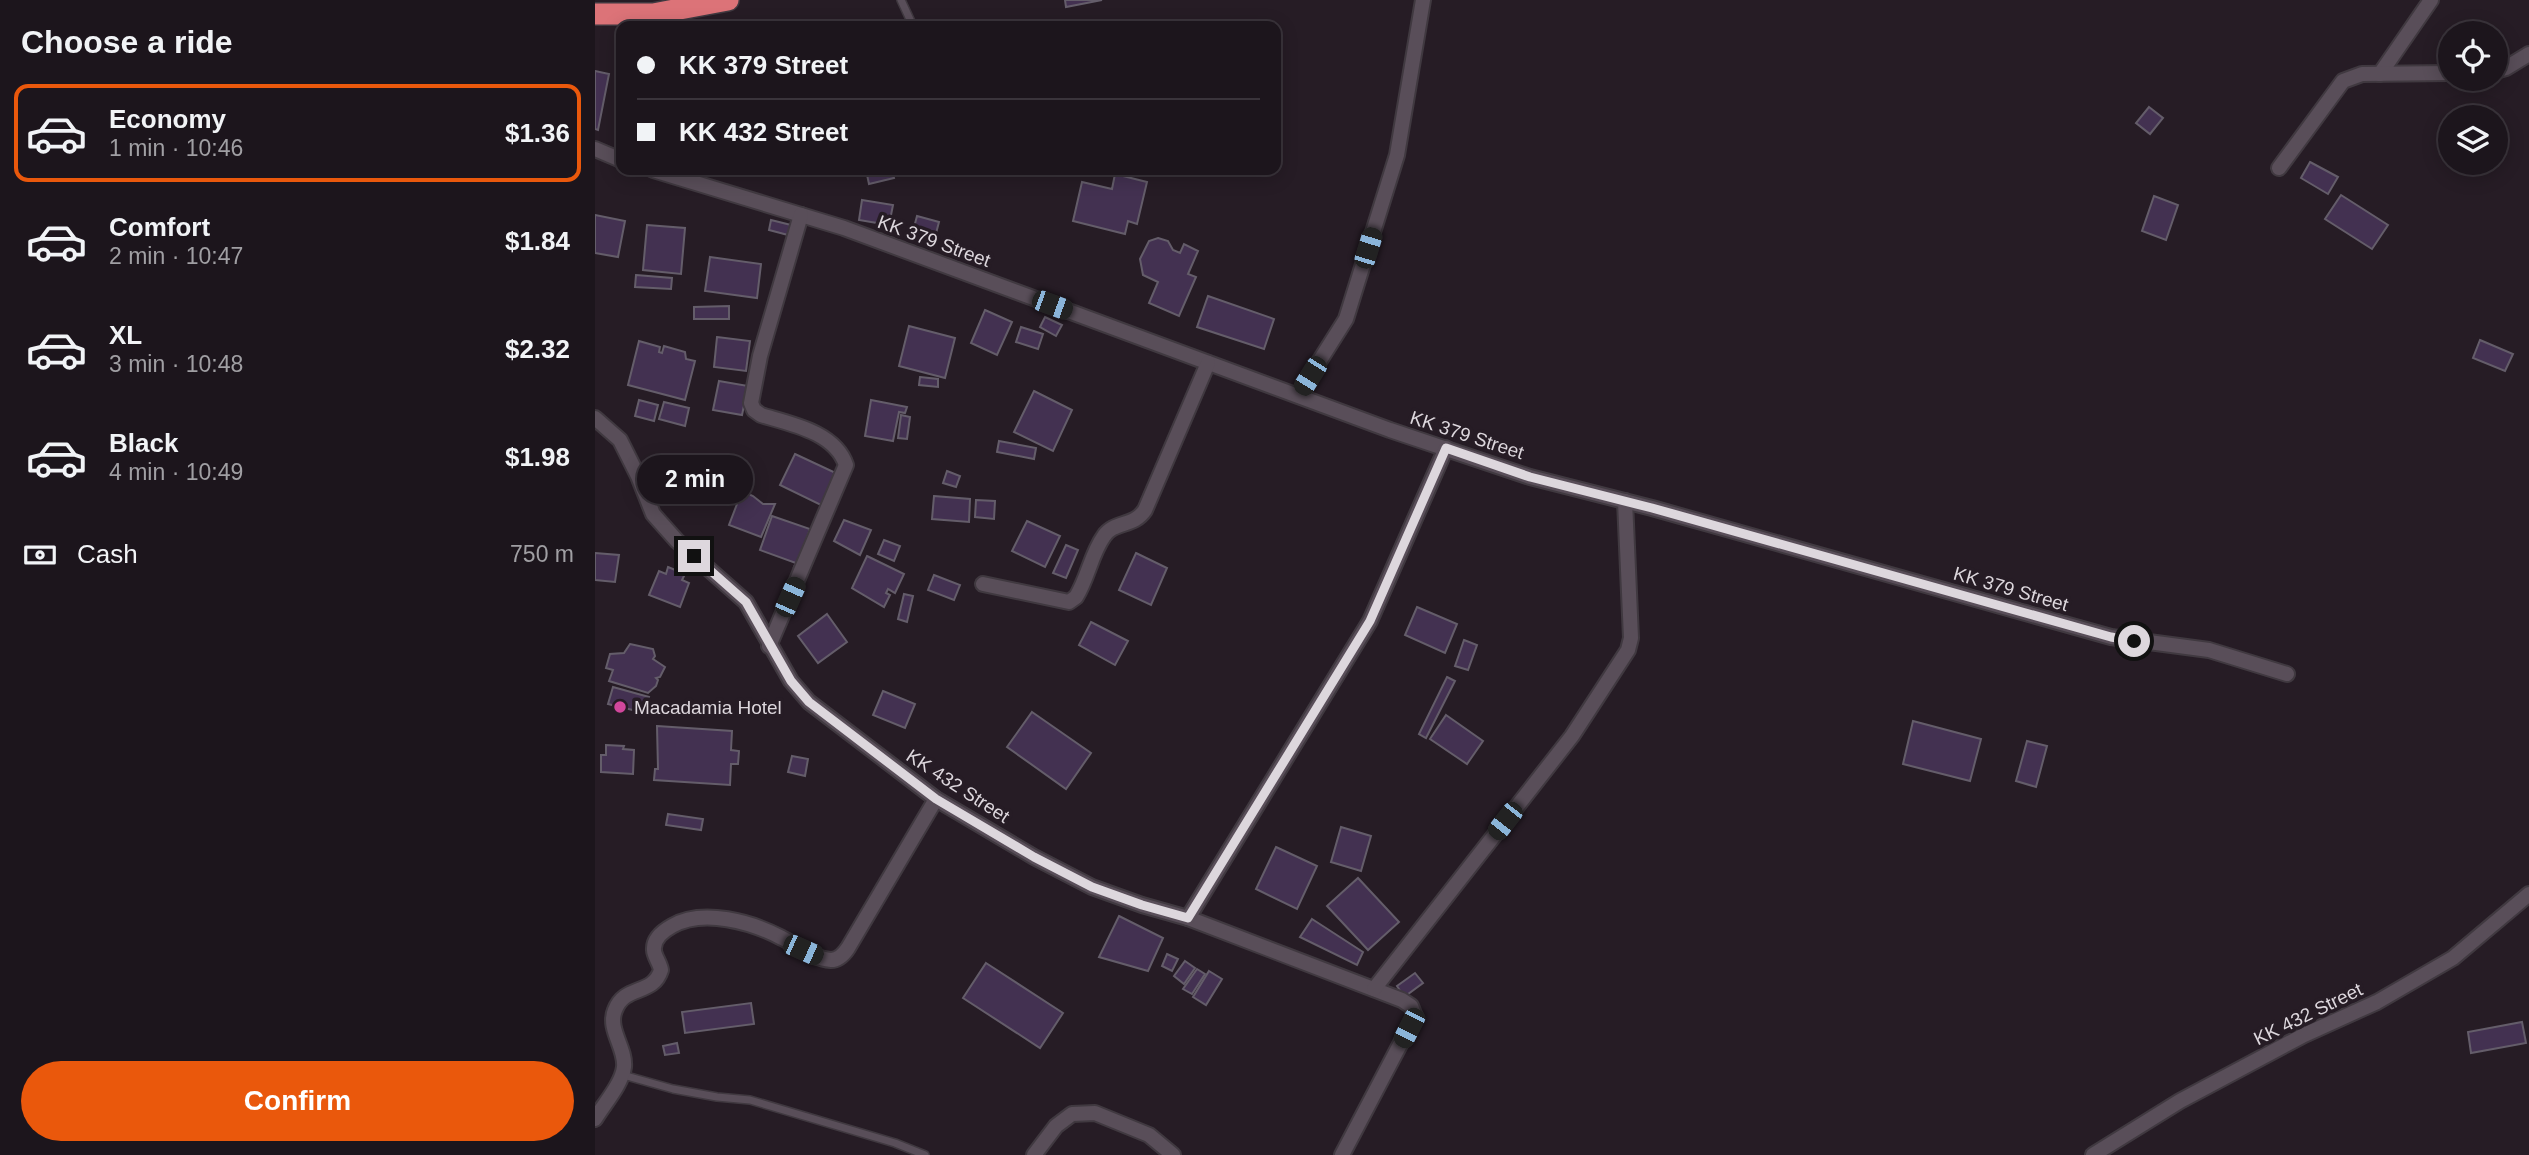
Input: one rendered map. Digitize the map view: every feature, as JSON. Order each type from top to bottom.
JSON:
[{"type":"highway","points":[[595,14],[653,14],[728,0]]},
{"type":"street","points":[[1298,395],[1346,318],[1350,306],[1397,155],[1423,0]]},
{"type":"street","points":[[2380,74],[2431,0]]},
{"type":"street","points":[[2508,67],[2529,54]]},
{"type":"street","points":[[2279,168],[2343,81],[2362,74],[2438,73]]},
{"type":"street","points":[[595,149],[616,158]]},
{"type":"street","name":"KK 379 Street","points":[[669,175],[844,228],[1208,363],[1530,477],[2111,637],[2209,650],[2287,674]]},
{"type":"street","points":[[769,646],[846,465],[835,446],[819,435],[761,415],[754,410],[751,403],[760,356],[801,215]]},
{"type":"street","points":[[983,584],[1069,602],[1076,597],[1103,536],[1112,529],[1137,521],[1145,510],[1208,363]]},
{"type":"street","name":"KK 432 Street","points":[[595,418],[620,440],[639,476],[653,514],[677,541],[746,602],[791,681],[809,702],[936,799],[1034,857],[1092,887],[1188,918],[1412,1006],[1415,1016],[1342,1155]]},
{"type":"street","points":[[1188,918],[1370,621],[1446,448]]},
{"type":"street","points":[[1374,989],[1572,736],[1628,650],[1631,638],[1625,501]]},
{"type":"street","points":[[595,1119],[623,1075],[625,1064],[614,1027],[614,1012],[619,1001],[628,993],[651,986],[656,981],[661,970],[654,951],[655,939],[665,929],[692,919],[730,919],[758,926],[817,956],[836,959],[848,948],[936,799]]},
{"type":"street","name":"KK 432 Street","points":[[2093,1155],[2180,1101],[2304,1035],[2377,1002],[2453,958],[2529,894]]},
{"type":"street","points":[[1034,1155],[1056,1126],[1072,1114],[1095,1113],[1149,1135],[1173,1155]]},
{"type":"lane","points":[[901,0],[911,21]]},
{"type":"lane","points":[[623,1075],[673,1089],[750,1100],[895,1143],[925,1155]]},
{"type":"building","points":[[1065,0],[1102,0],[1066,7]]},
{"type":"building","points":[[595,71],[609,74],[598,130],[595,129]]},
{"type":"building","points":[[2149,107],[2163,118],[2150,134],[2136,123]]},
{"type":"building","points":[[2310,162],[2338,177],[2328,194],[2301,178]]},
{"type":"building","points":[[867,175],[893,175],[894,178],[869,184]]},
{"type":"building","points":[[1115,175],[1147,182],[1137,224],[1128,221],[1125,234],[1073,221],[1082,182],[1112,189]]},
{"type":"building","points":[[2341,195],[2388,225],[2372,249],[2325,219]]},
{"type":"building","points":[[2154,196],[2178,205],[2166,240],[2142,231]]},
{"type":"building","points":[[862,200],[893,205],[889,225],[859,220]]},
{"type":"building","points":[[595,215],[625,221],[618,257],[595,253]]},
{"type":"building","points":[[917,216],[939,222],[934,241],[912,235]]},
{"type":"building","points":[[771,220],[791,225],[788,235],[769,230]]},
{"type":"building","points":[[647,225],[685,228],[681,274],[643,270]]},
{"type":"building","points":[[1158,238],[1168,241],[1173,250],[1180,253],[1184,244],[1198,251],[1188,274],[1196,277],[1179,316],[1149,303],[1158,282],[1143,275],[1140,259],[1149,241]]},
{"type":"building","points":[[710,257],[761,264],[757,298],[705,291]]},
{"type":"building","points":[[636,275],[672,278],[671,289],[635,287]]},
{"type":"building","points":[[1208,296],[1274,319],[1264,349],[1197,327]]},
{"type":"building","points":[[729,306],[729,319],[694,319],[694,307]]},
{"type":"building","points":[[985,310],[1012,322],[997,355],[971,343]]},
{"type":"building","points":[[1045,317],[1062,325],[1056,336],[1040,327]]},
{"type":"building","points":[[909,326],[955,338],[945,378],[899,366]]},
{"type":"building","points":[[1021,327],[1043,334],[1038,349],[1016,342]]},
{"type":"building","points":[[717,337],[750,341],[746,371],[714,367]]},
{"type":"building","points":[[2480,340],[2513,354],[2505,371],[2473,358]]},
{"type":"building","points":[[639,341],[660,347],[659,352],[662,353],[664,346],[685,352],[686,359],[695,361],[685,400],[628,385]]},
{"type":"building","points":[[920,377],[938,379],[938,387],[919,385]]},
{"type":"building","points":[[719,381],[748,386],[742,415],[713,410]]},
{"type":"building","points":[[1034,391],[1072,410],[1053,451],[1014,432]]},
{"type":"building","points":[[639,400],[658,405],[654,421],[635,416]]},
{"type":"building","points":[[871,400],[907,407],[905,413],[899,412],[893,441],[865,436]]},
{"type":"building","points":[[664,402],[689,408],[685,426],[659,419]]},
{"type":"building","points":[[901,415],[910,417],[907,439],[898,438]]},
{"type":"building","points":[[999,441],[1036,448],[1034,459],[997,452]]},
{"type":"building","points":[[795,454],[840,475],[825,507],[780,485]]},
{"type":"building","points":[[947,471],[960,476],[956,487],[943,483]]},
{"type":"building","points":[[742,491],[763,504],[775,504],[761,537],[729,525]]},
{"type":"building","points":[[934,496],[970,499],[969,522],[932,519]]},
{"type":"building","points":[[976,500],[995,501],[994,519],[975,517]]},
{"type":"building","points":[[772,516],[810,529],[800,569],[794,567],[796,563],[760,550]]},
{"type":"building","points":[[844,520],[871,530],[860,555],[834,541]]},
{"type":"building","points":[[1027,521],[1060,536],[1045,567],[1012,551]]},
{"type":"building","points":[[884,540],[900,546],[894,561],[878,554]]},
{"type":"building","points":[[1066,545],[1078,550],[1066,578],[1053,573]]},
{"type":"building","points":[[595,553],[619,555],[615,582],[595,580]]},
{"type":"building","points":[[1136,553],[1167,568],[1151,605],[1119,590]]},
{"type":"building","points":[[867,556],[904,574],[895,593],[888,589],[886,593],[890,595],[884,607],[852,588]]},
{"type":"building","points":[[668,567],[685,574],[682,580],[689,583],[680,607],[649,595],[659,571],[666,574]]},
{"type":"building","points":[[934,575],[960,585],[954,600],[928,590]]},
{"type":"building","points":[[904,594],[913,596],[907,622],[898,619]]},
{"type":"building","points":[[1417,607],[1457,624],[1445,653],[1405,635]]},
{"type":"building","points":[[827,614],[847,642],[818,663],[798,636]]},
{"type":"building","points":[[1091,622],[1128,641],[1115,665],[1079,645]]},
{"type":"building","points":[[1464,640],[1477,645],[1468,670],[1455,666]]},
{"type":"building","points":[[630,644],[653,649],[653,659],[665,667],[660,677],[656,678],[656,686],[648,693],[609,681],[613,670],[606,668],[610,654],[624,653]]},
{"type":"building","points":[[1447,677],[1455,681],[1426,738],[1419,734]]},
{"type":"building","points":[[613,687],[649,697],[645,713],[608,704]]},
{"type":"building","points":[[883,691],[915,704],[905,728],[873,715]]},
{"type":"building","points":[[1032,712],[1091,753],[1066,789],[1007,747]]},
{"type":"building","points":[[1446,715],[1483,741],[1467,764],[1430,739]]},
{"type":"building","points":[[1913,721],[1981,739],[1970,781],[1903,764]]},
{"type":"building","points":[[657,726],[732,731],[731,750],[739,751],[738,764],[731,764],[730,785],[654,780],[655,769],[658,769]]},
{"type":"building","points":[[2027,741],[2047,746],[2036,787],[2016,781]]},
{"type":"building","points":[[606,745],[624,746],[623,749],[634,750],[633,774],[601,772],[601,755],[606,755]]},
{"type":"building","points":[[792,756],[808,759],[805,776],[788,772]]},
{"type":"building","points":[[668,814],[703,819],[701,830],[666,825]]},
{"type":"building","points":[[1341,827],[1371,836],[1361,871],[1331,862]]},
{"type":"building","points":[[1276,847],[1317,866],[1297,909],[1256,889]]},
{"type":"building","points":[[1358,878],[1399,922],[1368,950],[1327,906]]},
{"type":"building","points":[[1119,916],[1163,938],[1148,971],[1099,957]]},
{"type":"building","points":[[1312,919],[1363,952],[1357,965],[1300,937]]},
{"type":"building","points":[[1167,954],[1178,959],[1172,971],[1162,966]]},
{"type":"building","points":[[1185,961],[1195,968],[1184,984],[1174,976]]},
{"type":"building","points":[[986,963],[1063,1013],[1040,1048],[963,998]]},
{"type":"building","points":[[1197,969],[1205,974],[1192,994],[1183,989]]},
{"type":"building","points":[[1209,971],[1222,979],[1206,1005],[1193,997]]},
{"type":"building","points":[[1415,973],[1423,983],[1404,997],[1397,986]]},
{"type":"building","points":[[751,1003],[754,1024],[685,1033],[682,1012]]},
{"type":"building","points":[[2522,1022],[2526,1043],[2471,1053],[2468,1032]]},
{"type":"building","points":[[677,1043],[679,1053],[665,1055],[663,1046]]},
{"type":"place","name":"Macadamia Hotel","points":[[620,707]]},
{"type":"route","points":[[694,556],[746,602],[791,681],[809,702],[936,799],[1034,857],[1092,887],[1188,918],[1370,621],[1446,448],[1530,477],[1652,508],[2111,637],[2134,641]]}]
